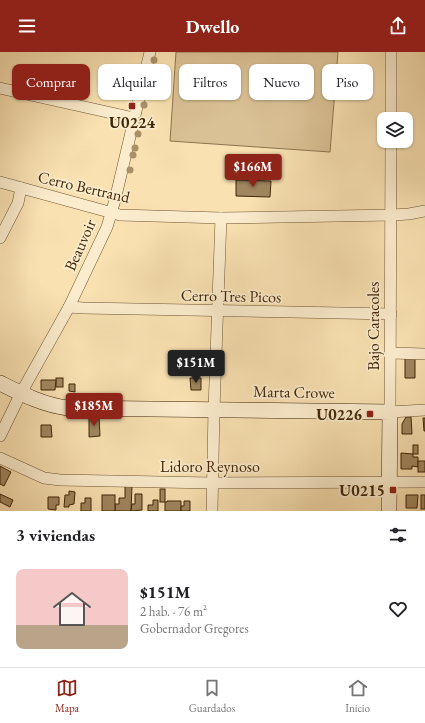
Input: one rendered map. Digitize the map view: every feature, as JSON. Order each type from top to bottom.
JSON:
[{"type":"street","name":"Beauvoir","points":[[0,436],[21,393],[69,307],[107,226],[112,213],[150,52]]},
{"type":"street","points":[[390,52],[391,112]]},
{"type":"street","points":[[0,88],[134,118]]},
{"type":"street","name":"Bajo Caracoles","points":[[389,511],[392,215],[391,148]]},
{"type":"street","name":"Cerro Bertrand","points":[[0,182],[120,215],[221,218],[392,215],[425,211]]},
{"type":"street","points":[[0,238],[18,203],[21,188]]},
{"type":"street","points":[[212,511],[221,218]]},
{"type":"street","name":"Cerro Tres Picos","points":[[69,307],[218,312],[391,314]]},
{"type":"street","points":[[391,353],[425,354]]},
{"type":"street","name":"Marta Crowe","points":[[0,383],[53,406],[68,408],[390,412],[425,410]]},
{"type":"street","name":"Lidoro Reynoso","points":[[0,458],[44,478],[50,479],[212,483],[425,482]]},
{"type":"shaded area","points":[[176,52],[338,52],[337,64],[322,64],[322,100],[334,100],[330,152],[170,141]]},
{"type":"building","points":[[236,180],[271,181],[270,197],[236,196]]},
{"type":"building","points":[[415,357],[415,378],[405,378],[405,358]]},
{"type":"building","points":[[56,378],[63,378],[63,387],[56,387]]},
{"type":"building","points":[[190,378],[201,378],[201,390],[191,390]]},
{"type":"building","points":[[41,380],[56,380],[55,390],[41,390]]},
{"type":"building","points":[[69,384],[75,384],[75,392],[69,391]]},
{"type":"building","points":[[89,417],[99,417],[100,436],[89,437]]},
{"type":"building","points":[[406,417],[411,417],[412,434],[402,434],[402,424]]},
{"type":"building","points":[[423,418],[425,418],[425,431],[424,431]]},
{"type":"building","points":[[41,425],[51,425],[52,437],[41,437]]},
{"type":"building","points":[[413,445],[418,445],[418,454],[413,454]]},
{"type":"building","points":[[401,453],[413,454],[413,457],[418,457],[418,467],[412,466],[412,469],[401,469]]},
{"type":"building","points":[[418,461],[425,461],[425,472],[418,472]]},
{"type":"building","points":[[0,466],[11,472],[4,486],[0,484]]},
{"type":"building","points":[[125,485],[132,485],[131,511],[115,511],[115,504],[119,504],[119,498],[125,498]]},
{"type":"building","points":[[160,489],[165,489],[165,502],[160,502]]},
{"type":"building","points":[[69,491],[75,492],[74,504],[69,505],[69,507],[64,507],[65,495],[69,495]]},
{"type":"building","points":[[0,494],[13,500],[10,507],[0,502]]},
{"type":"building","points":[[135,494],[142,494],[142,510],[131,511],[132,504],[135,504]]},
{"type":"building","points":[[102,495],[115,495],[115,511],[102,511]]},
{"type":"building","points":[[406,495],[418,495],[417,508],[406,508]]},
{"type":"building","points":[[421,495],[425,495],[425,509],[421,509]]},
{"type":"building","points":[[48,497],[59,497],[59,505],[56,505],[56,510],[48,509]]},
{"type":"building","points":[[85,498],[91,498],[91,511],[81,511],[81,503],[85,503]]},
{"type":"building","points":[[153,500],[158,500],[158,511],[148,511],[148,505],[153,505]]},
{"type":"building","points":[[181,501],[181,511],[165,511],[165,502]]},
{"type":"building","points":[[184,501],[190,501],[190,511],[181,511],[181,506],[184,506]]},
{"type":"place","name":"U0224","points":[[132,106]]},
{"type":"place","name":"U0226","points":[[370,414]]},
{"type":"place","name":"U0215","points":[[393,490]]}]
